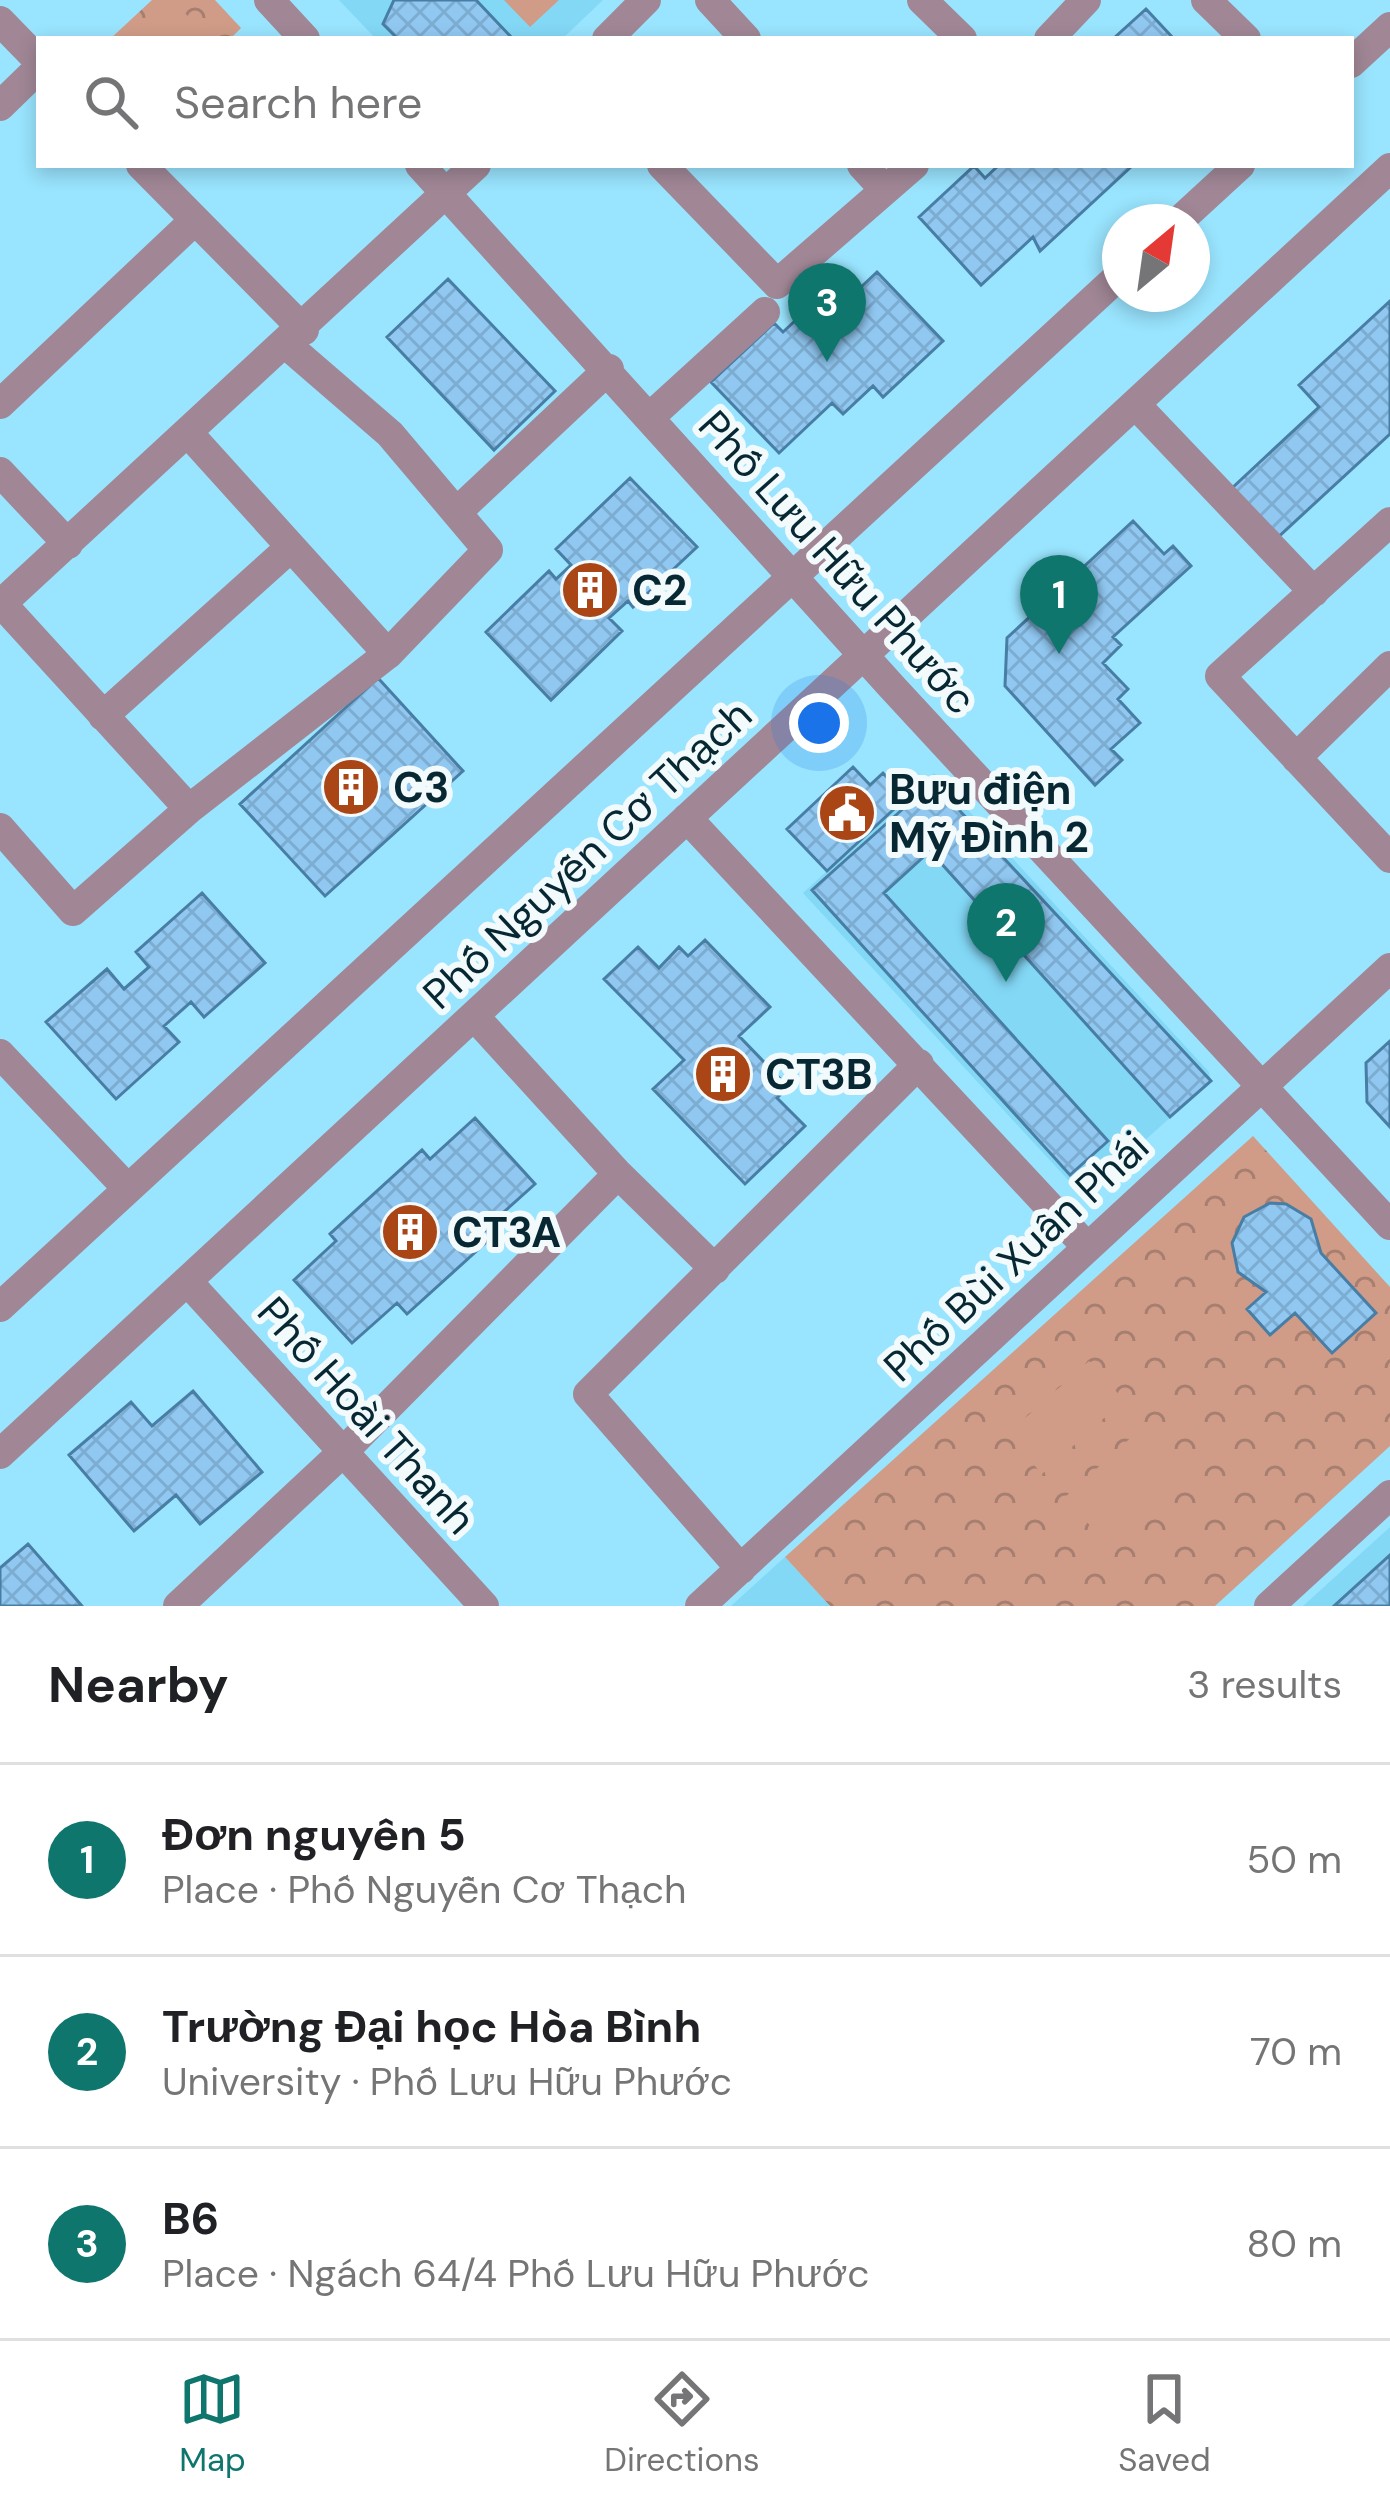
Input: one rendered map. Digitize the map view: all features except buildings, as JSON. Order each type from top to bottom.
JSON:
[{"type":"street","points":[[269,0],[302,36]]},
{"type":"street","points":[[610,36],[646,0]]},
{"type":"street","points":[[710,0],[743,36]]},
{"type":"street","points":[[922,0],[959,36]]},
{"type":"street","points":[[1052,36],[1086,0]]},
{"type":"street","points":[[1207,0],[1243,36]]},
{"type":"street","points":[[0,22],[36,62]]},
{"type":"street","points":[[1354,60],[1390,27]]},
{"type":"street","points":[[0,106],[36,68]]},
{"type":"street","points":[[0,828],[73,910],[189,809],[388,654],[488,550],[459,510],[295,338],[195,220],[144,168]]},
{"type":"street","name":"Phố Lưu Hữu Phước","points":[[423,168],[1390,1225]]},
{"type":"street","points":[[189,809],[1,604],[295,338],[473,168]]},
{"type":"street","points":[[664,168],[771,298]]},
{"type":"street","points":[[865,168],[885,190]]},
{"type":"street","points":[[651,416],[911,168]]},
{"type":"street","points":[[1198,204],[1237,168]]},
{"type":"street","name":"Phố Nguyễn Cơ Thạch","points":[[0,1454],[1390,168]]},
{"type":"street","points":[[0,404],[195,220]]},
{"type":"street","name":"Phố Nguyễn Cơ Thạch","points":[[0,1307],[1102,292]]},
{"type":"street","points":[[459,510],[609,370]]},
{"type":"street","points":[[1135,404],[1314,592]]},
{"type":"street","points":[[190,435],[388,654]]},
{"type":"street","points":[[0,472],[68,544]]},
{"type":"street","points":[[1390,522],[1220,676],[1390,858]]},
{"type":"street","points":[[103,716],[291,547]]},
{"type":"street","points":[[1296,758],[1390,666]]},
{"type":"street","points":[[687,818],[1087,1247]]},
{"type":"street","name":"Phố Bùi Xuân Phái","points":[[700,1606],[1390,968]]},
{"type":"street","points":[[474,1016],[618,1174],[716,1269]]},
{"type":"street","points":[[0,1054],[128,1188]]},
{"type":"street","points":[[741,1569],[588,1394],[919,1064]]},
{"type":"street","points":[[178,1606],[343,1451],[618,1174]]},
{"type":"street","name":"Phố Hoài Thanh","points":[[187,1281],[484,1606]]},
{"type":"street","points":[[1269,1606],[1390,1496]]},
{"type":"shaded area","points":[[339,0],[603,0],[565,36],[373,36]]},
{"type":"shaded area","points":[[934,773],[1209,1072],[1211,1081],[1083,1196],[803,893]]},
{"type":"shaded area","points":[[1390,1527],[1390,1606],[1303,1606]]},
{"type":"shaded area","points":[[785,1557],[830,1606],[731,1606]]},
{"type":"green space","points":[[152,0],[215,0],[241,28],[233,36],[113,36]]},
{"type":"green space","points":[[171,0],[208,35],[188,36],[132,36]]},
{"type":"green space","points":[[504,0],[559,0],[530,27]]},
{"type":"green space","points":[[1253,1136],[1390,1287],[1390,1446],[1215,1606],[830,1606],[785,1557]]},
{"type":"green space","points":[[1089,1361],[1124,1400],[1042,1474],[1007,1434]]},
{"type":"green space","points":[[1146,1424],[1182,1463],[1100,1537],[1065,1497]]},
{"type":"place","name":"B6","points":[[827,362]]},
{"type":"place","name":"C2","points":[[590,590]]},
{"type":"place","name":"Đơn nguyên 5","points":[[1059,654]]},
{"type":"place","name":"C3","points":[[351,787]]},
{"type":"place","name":"Bưu điện Mỹ Đình 2","points":[[847,813]]},
{"type":"place","name":"Trường Đại học Hòa Bình","points":[[1006,982]]},
{"type":"place","name":"CT3B","points":[[723,1074]]},
{"type":"place","name":"CT3A","points":[[410,1232]]}]
